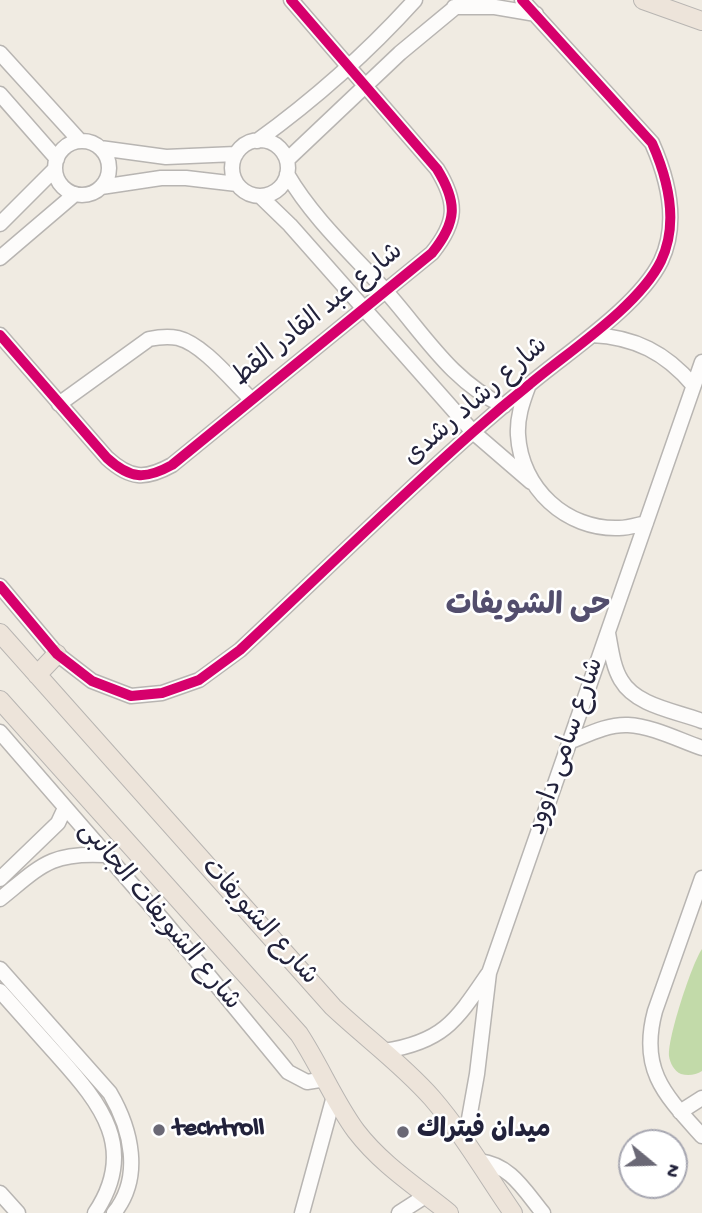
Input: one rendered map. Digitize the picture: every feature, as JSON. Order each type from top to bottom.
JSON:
[{"type":"main road","points":[[643,0],[702,21]]},
{"type":"main road","name":"شارع الشويفات","points":[[0,632],[333,1007],[384,1051],[432,1098],[465,1141],[513,1213]]},
{"type":"main road","points":[[37,675],[57,654]]},
{"type":"main road","name":"شارع الشويفات","points":[[0,700],[299,1034],[345,1116],[372,1150],[430,1203],[449,1213]]},
{"type":"street","name":"شارع عبد القادر القط","points":[[0,335],[120,470],[138,476],[156,474],[172,465],[432,253],[446,235],[452,220],[452,203],[447,185],[438,169],[291,0]]},
{"type":"street","points":[[415,0],[384,34],[349,66],[299,109],[236,154],[232,169],[237,184],[251,195],[260,196],[278,190],[287,167],[366,86],[459,4],[536,14]]},
{"type":"street","name":"شارع رشاد رشدى","points":[[57,654],[92,681],[131,696],[162,693],[199,680],[240,650],[473,432],[592,335],[640,290],[660,262],[670,233],[669,202],[664,171],[652,143],[522,0]]},
{"type":"street","points":[[0,54],[80,141]]},
{"type":"street","points":[[0,94],[56,164],[61,185],[75,194]]},
{"type":"street","points":[[0,224],[56,164],[62,150],[80,141],[100,148],[166,157],[236,154]]},
{"type":"street","points":[[257,141],[279,147],[304,201],[386,291],[455,374],[481,394],[504,406]]},
{"type":"street","points":[[0,258],[75,194],[93,192],[101,187],[106,180],[108,163],[100,148]]},
{"type":"street","points":[[101,187],[160,178],[237,184]]},
{"type":"street","points":[[260,196],[290,225],[473,432],[531,481],[548,502],[569,517],[594,526],[620,528],[646,523]]},
{"type":"street","points":[[592,335],[611,336],[649,348],[666,358],[693,386]]},
{"type":"street","points":[[60,404],[149,339],[165,337],[180,339],[193,345],[252,400]]},
{"type":"street","name":"شارع سامى داوود","points":[[465,1141],[480,1052],[489,973],[702,362]]},
{"type":"street","points":[[529,384],[520,408],[517,433],[521,458],[531,481]]},
{"type":"street","points":[[0,586],[57,654]]},
{"type":"street","points":[[608,633],[613,661],[621,681],[637,698],[702,721]]},
{"type":"street","points":[[569,742],[607,727],[627,725],[646,728],[702,748]]},
{"type":"street","name":"شارع الشويفات الجانبى","points":[[0,732],[163,920],[288,1072],[307,1082],[326,1079]]},
{"type":"street","points":[[0,879],[58,823],[65,808]]},
{"type":"street","points":[[0,899],[55,859],[78,853],[105,855]]},
{"type":"street","points":[[702,878],[696,911],[655,1011],[649,1047],[658,1083],[702,1136]]},
{"type":"street","points":[[0,969],[110,1093],[120,1110],[131,1152],[131,1169],[121,1204],[114,1213]]},
{"type":"street","name":"شارع سامى داوود","points":[[384,1051],[406,1048],[428,1040],[447,1028],[463,1012],[489,973]]},
{"type":"street","points":[[0,991],[67,1067],[102,1112],[112,1139],[114,1157],[109,1186],[94,1213]]},
{"type":"street","points":[[302,1213],[334,1097]]},
{"type":"street","points":[[680,1112],[702,1098]]},
{"type":"street","points":[[479,1161],[503,1167],[543,1213]]},
{"type":"street","points":[[0,1193],[18,1213]]},
{"type":"street","points":[[400,1213],[430,1203]]},
{"type":"green space","points":[[702,949],[702,1071],[684,1075],[676,1071],[671,1064],[669,1047],[681,1001]]},
{"type":"cycle path","points":[[0,335],[107,458],[123,470],[146,475],[172,465],[432,253],[446,232],[452,212],[444,181],[437,169],[291,0]]},
{"type":"cycle path","points":[[0,586],[57,654],[92,681],[131,696],[162,693],[199,680],[240,650],[480,426],[602,327],[637,295],[661,261],[669,232],[667,186],[658,157],[652,143],[522,0]]},
{"type":"place","name":"techtroll","points":[[159,1130]]},
{"type":"place","name":"ميدان فيتراك","points":[[403,1132]]},
{"type":"district","name":"حى الشويفات","points":[[528,608]]}]
